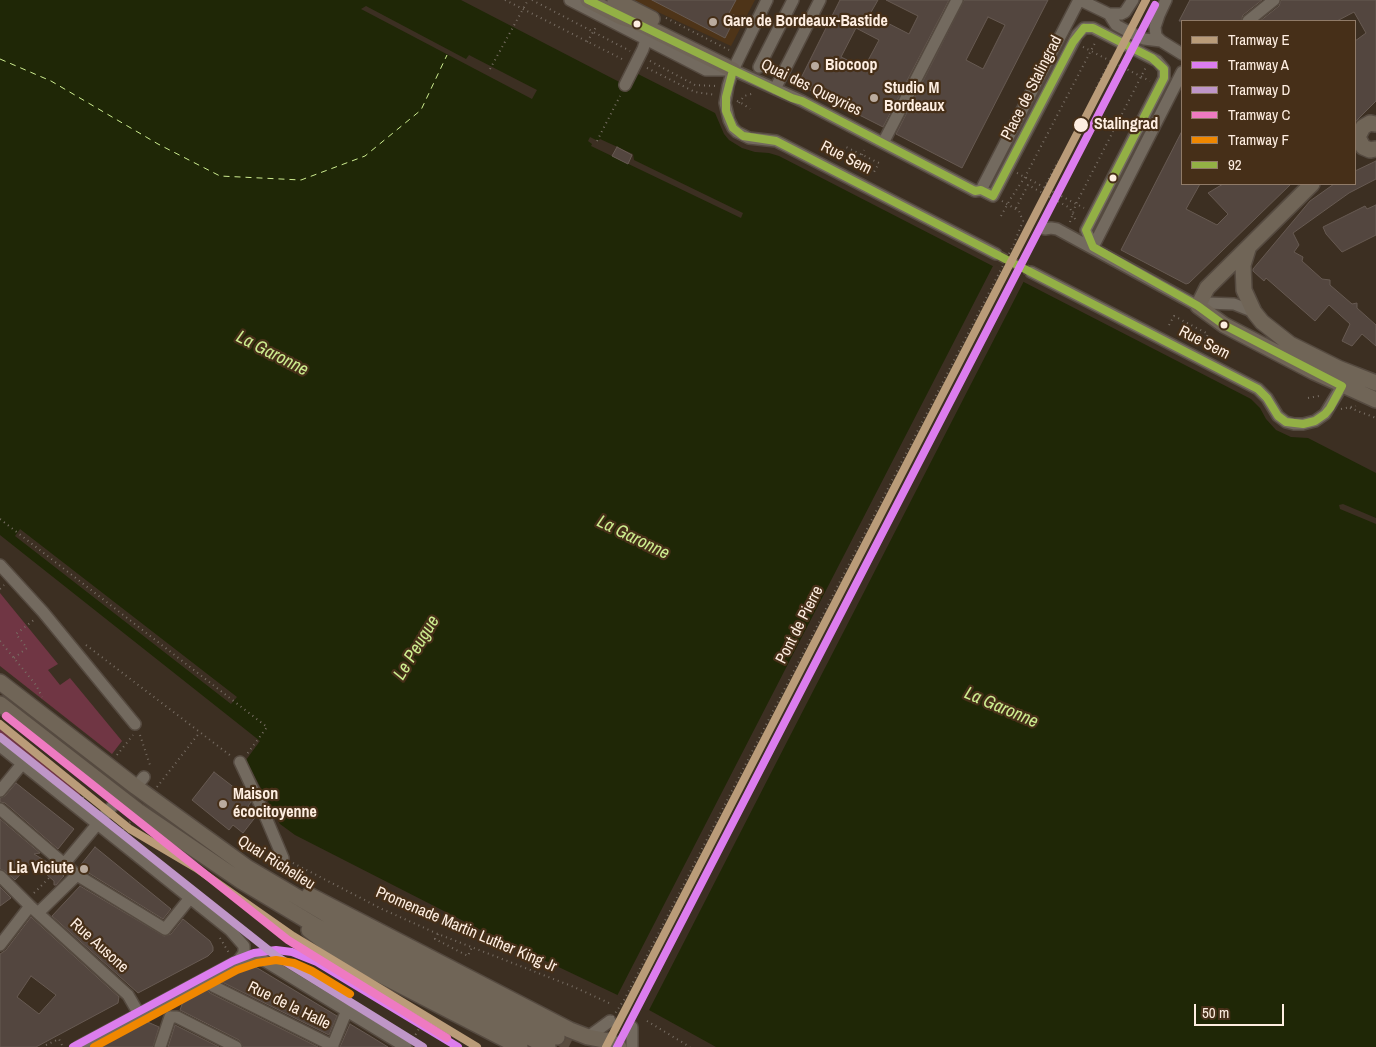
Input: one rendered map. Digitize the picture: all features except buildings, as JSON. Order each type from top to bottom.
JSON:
[{"type":"main road","name":"Quai des Queyries","points":[[588,0],[732,70]]},
{"type":"main road","name":"Quai des Queyries","points":[[615,0],[715,51],[732,70]]},
{"type":"main road","points":[[1364,129],[1363,147],[1373,150]]},
{"type":"main road","points":[[1356,153],[1373,150]]},
{"type":"main road","points":[[1311,185],[1207,288],[1198,306],[1224,325],[1342,386],[1376,400]]},
{"type":"main road","points":[[1248,249],[1243,265],[1244,290],[1254,312],[1272,331],[1290,344],[1338,368],[1374,382]]},
{"type":"main road","name":"Quai Richelieu","points":[[0,682],[146,778],[244,875]]},
{"type":"main road","name":"Quai Richelieu","points":[[0,704],[120,797],[187,845],[244,875],[316,926],[552,1042]]},
{"type":"main road","points":[[244,875],[328,904],[570,1030],[585,1042],[609,1041],[619,1047]]},
{"type":"main road","points":[[244,875],[326,943],[365,967],[520,1047]]},
{"type":"street","points":[[570,0],[706,70],[732,70],[767,0]]},
{"type":"street","points":[[760,67],[793,0]]},
{"type":"street","points":[[775,89],[820,0]]},
{"type":"street","points":[[883,143],[957,0]]},
{"type":"street","name":"Place de Stalingrad","points":[[1093,247],[1086,230],[1164,78],[1164,69],[1157,61],[1093,28],[1084,28],[1073,42],[993,196],[980,190],[1079,0],[1109,14],[1116,25],[1129,32],[1144,39],[1161,41],[1181,53]]},
{"type":"street","points":[[1109,14],[1125,12],[1133,0]]},
{"type":"street","points":[[1161,41],[1156,36],[1155,27],[1158,15],[1166,0]]},
{"type":"street","points":[[1249,20],[1274,0]]},
{"type":"street","points":[[625,85],[640,56],[646,39]]},
{"type":"street","name":"Quai des Queyries","points":[[732,70],[802,101],[975,191],[980,190]]},
{"type":"street","name":"Rue Sem","points":[[732,70],[725,103],[729,120],[737,132],[749,138],[776,141],[996,254]]},
{"type":"street","points":[[1093,247],[1181,74]]},
{"type":"street","points":[[1045,230],[1057,229],[1198,306],[1207,303],[1234,304],[1254,312]]},
{"type":"street","name":"Rue Sem","points":[[1030,272],[1258,390],[1267,398],[1278,416],[1286,422],[1303,424],[1315,421],[1325,414],[1342,386]]},
{"type":"street","points":[[1338,368],[1342,377],[1342,386],[1350,382],[1374,382]]},
{"type":"street","points":[[0,565],[44,612],[135,724]]},
{"type":"street","points":[[0,746],[230,930],[242,943],[244,953],[238,962]]},
{"type":"street","points":[[240,762],[283,858]]},
{"type":"street","points":[[0,791],[22,764]]},
{"type":"street","points":[[64,864],[120,797]]},
{"type":"street","points":[[0,808],[77,875],[165,929],[190,898]]},
{"type":"street","points":[[0,945],[31,907],[77,875]]},
{"type":"street","name":"Rue Ausone","points":[[0,876],[31,907],[128,995],[139,1014]]},
{"type":"street","points":[[78,1047],[238,962],[260,958],[268,961],[347,1010],[409,1043]]},
{"type":"street","name":"Rue de la Halle","points":[[209,978],[213,986],[332,1046]]},
{"type":"street","points":[[160,1047],[170,1017],[162,1002]]},
{"type":"street","points":[[332,1046],[347,1010]]},
{"type":"street","points":[[170,1017],[177,1017],[236,1047]]},
{"type":"street","points":[[585,1042],[610,1021]]},
{"type":"street","points":[[632,1027],[632,1047]]},
{"type":"path","points":[[490,69],[528,0]]},
{"type":"path","points":[[532,0],[695,85],[718,86]]},
{"type":"path","points":[[665,18],[725,48],[741,53]]},
{"type":"path","points":[[587,42],[591,36]]},
{"type":"path","points":[[1001,216],[1025,177],[1098,36]]},
{"type":"path","points":[[1078,45],[1154,83]]},
{"type":"path","points":[[1096,88],[1110,61]]},
{"type":"path","points":[[1065,233],[1076,204],[1149,63]]},
{"type":"path","points":[[1109,94],[1123,68]]},
{"type":"path","points":[[597,141],[625,85]]},
{"type":"path","points":[[738,105],[744,96],[754,93],[761,94]]},
{"type":"path","points":[[841,155],[846,147],[879,163],[874,172]]},
{"type":"path","points":[[862,155],[864,150]]},
{"type":"path","points":[[1044,188],[1058,161]]},
{"type":"path","points":[[1058,195],[1071,168]]},
{"type":"path","points":[[1014,172],[1088,210]]},
{"type":"path","points":[[1008,204],[1016,208],[1028,185],[1070,208],[1079,227]]},
{"type":"path","name":"Pont de Pierre","points":[[610,1021],[624,1000],[1013,246],[1022,226],[1022,216],[1016,208]]},
{"type":"path","points":[[1169,325],[1174,316],[1192,325],[1208,334],[1204,343]]},
{"type":"path","points":[[1350,408],[1376,418]]},
{"type":"path","points":[[0,518],[267,727],[240,762],[83,642]]},
{"type":"path","points":[[14,658],[27,648],[16,634],[44,612]]},
{"type":"path","points":[[0,641],[36,684],[45,702]]},
{"type":"path","points":[[114,759],[138,729],[146,778],[157,787],[200,732]]},
{"type":"path","name":"Promenade Martin Luther King Jr","points":[[260,856],[283,858],[382,909],[438,934],[574,987],[609,1003]]},
{"type":"path","points":[[31,907],[50,878]]},
{"type":"path","points":[[340,896],[343,889]]},
{"type":"path","points":[[438,934],[435,939],[468,956],[472,947]]},
{"type":"path","points":[[450,952],[452,948]]},
{"type":"path","points":[[409,1043],[428,1013]]},
{"type":"path","points":[[647,1021],[690,1047]]},
{"type":"path","points":[[46,1045],[58,1039],[63,1047]]},
{"type":"shaded area","points":[[632,0],[755,0],[731,46]]},
{"type":"shaded area","points":[[0,593],[58,664],[48,670],[60,685],[70,678],[122,741],[112,754],[0,666]]},
{"type":"shaded area","points":[[0,721],[85,788],[78,797],[0,735]]},
{"type":"water","points":[[0,0],[461,0],[629,87],[636,73],[715,113],[724,134],[729,140],[742,148],[779,156],[1251,399],[1276,430],[1291,437],[1308,438],[1376,473],[1376,1047],[716,1047],[649,1010],[485,932],[295,835],[280,824],[246,760],[260,741],[0,535]]},
{"type":"pier","points":[[366,6],[466,59],[469,55],[537,90],[532,99],[361,9]]},
{"type":"pier","points":[[590,137],[598,141],[600,139],[633,154],[634,160],[743,213],[741,218],[591,146],[592,144],[588,141]]},
{"type":"pier","points":[[994,264],[1025,279],[648,1012],[617,996]]},
{"type":"pier","points":[[1343,504],[1376,518],[1376,524],[1340,509],[1339,505]]},
{"type":"pier","points":[[20,529],[237,697],[231,704],[15,536]]},
{"type":"ferry route","points":[[0,59],[51,81],[158,144],[220,176],[301,180],[365,156],[421,110],[447,55]]},
{"type":"tunnel","points":[[996,254],[1031,272]]},
{"type":"tunnel","points":[[557,1037],[577,1047]]},
{"type":"tram line","name":"E","points":[[606,1047],[1146,0]]},
{"type":"tram line","name":"A","points":[[617,1047],[1155,5]]},
{"type":"tram line","name":"C","points":[[6,716],[288,940],[447,1038]]},
{"type":"tram line","name":"E","points":[[0,724],[130,829],[196,868],[293,936],[477,1047]]},
{"type":"tram line","name":"D","points":[[0,737],[276,956],[423,1047]]},
{"type":"tram line","name":"A","points":[[73,1047],[233,961],[254,953],[276,950],[292,952],[317,962],[458,1047]]},
{"type":"tram line","name":"F","points":[[94,1047],[237,970],[257,963],[276,960],[294,963],[312,971],[350,994]]},
{"type":"transit line","name":"92","points":[[588,0],[733,70]]},
{"type":"transit line","name":"92","points":[[1084,28],[1093,28],[1152,58],[1164,69],[1164,78],[1086,230],[1093,247],[1198,306],[1224,325],[1342,386],[1330,408],[1315,421],[1303,424],[1286,422],[1278,416],[1267,398],[1258,389],[776,141],[743,136],[733,128],[726,111],[726,97],[733,70],[802,101],[975,191],[981,190],[993,196],[1073,42],[1084,28]]},
{"type":"place","name":"Gare de Bordeaux-Bastide","points":[[713,22]]},
{"type":"place","name":"Biocoop","points":[[815,66]]},
{"type":"place","name":"Studio M Bordeaux","points":[[874,98]]},
{"type":"place","name":"Stalingrad","points":[[1081,125]]},
{"type":"place","name":"Maison écocitoyenne","points":[[223,804]]},
{"type":"place","name":"Lia Viciute","points":[[84,869]]},
{"type":"water label","name":"La Garonne","points":[[272,354]]},
{"type":"water label","name":"La Garonne","points":[[633,538]]},
{"type":"water label","name":"Le Peugue","points":[[417,648]]},
{"type":"water label","name":"La Garonne","points":[[1001,708]]}]
